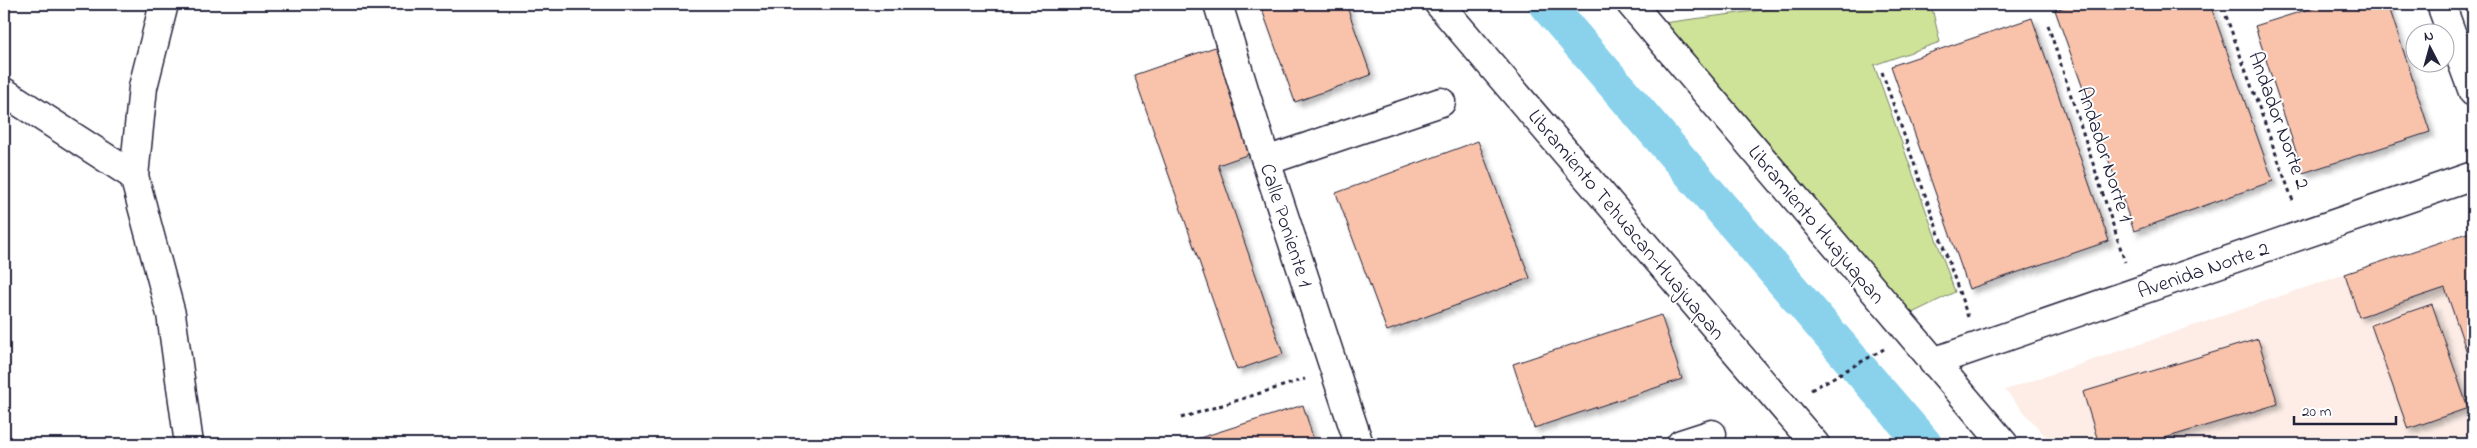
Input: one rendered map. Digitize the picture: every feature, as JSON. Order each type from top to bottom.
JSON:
[{"type":"street","points":[[164,4],[143,87],[134,176],[171,314],[188,444]]},
{"type":"street","name":"Calle Poniente 1","points":[[1218,4],[1266,161],[1359,444]]},
{"type":"street","name":"Libramiento Tehuacan-Huajuapan","points":[[1439,4],[1815,444]]},
{"type":"street","name":"Libramiento Huajuapan","points":[[1631,4],[1932,362],[2004,444]]},
{"type":"street","points":[[2443,10],[2473,92]]},
{"type":"street","points":[[4,92],[134,176]]},
{"type":"street","points":[[1266,161],[1441,102]]},
{"type":"street","name":"Avenida Norte 2","points":[[1932,362],[2473,176]]},
{"type":"street","points":[[1681,444],[1712,434]]},
{"type":"path","name":"Andador Norte 2","points":[[2226,16],[2305,234]]},
{"type":"path","name":"Andador Norte 1","points":[[2048,25],[2135,292]]},
{"type":"path","points":[[1882,72],[1979,346]]},
{"type":"path","points":[[1960,318],[1968,316]]},
{"type":"path","points":[[1781,405],[1911,336]]},
{"type":"path","points":[[1181,418],[1334,370]]},
{"type":"shaded area","points":[[2345,274],[2360,317],[2445,288],[2473,370],[2473,444],[2052,444],[2005,390]]},
{"type":"green space","points":[[1808,4],[1931,4],[1940,42],[1874,65],[1955,292],[1898,320],[1648,25]]},
{"type":"building","points":[[1260,4],[1346,4],[1371,75],[1295,102]]},
{"type":"building","points":[[2074,4],[2210,4],[2273,181],[2134,231],[2055,10]]},
{"type":"building","points":[[2325,4],[2388,4],[2404,53],[2404,72],[2410,72],[2430,132],[2303,173],[2255,26]]},
{"type":"building","points":[[2032,18],[2109,241],[1969,289],[1891,66]]},
{"type":"building","points":[[1218,46],[1255,152],[1218,165],[1283,354],[1237,370],[1134,75]]},
{"type":"building","points":[[1478,141],[1530,278],[1387,331],[1336,193]]},
{"type":"building","points":[[2473,231],[2473,370],[2445,288],[2359,317],[2345,274]]},
{"type":"building","points":[[2432,304],[2468,408],[2408,429],[2371,325]]},
{"type":"building","points":[[1661,315],[1682,379],[1534,428],[1513,364]]},
{"type":"building","points":[[2258,339],[2278,404],[2145,444],[2099,444],[2083,392]]},
{"type":"building","points":[[1303,405],[1315,444],[1188,444],[1187,442]]},
{"type":"waterway","points":[[1546,4],[1924,444]]}]
